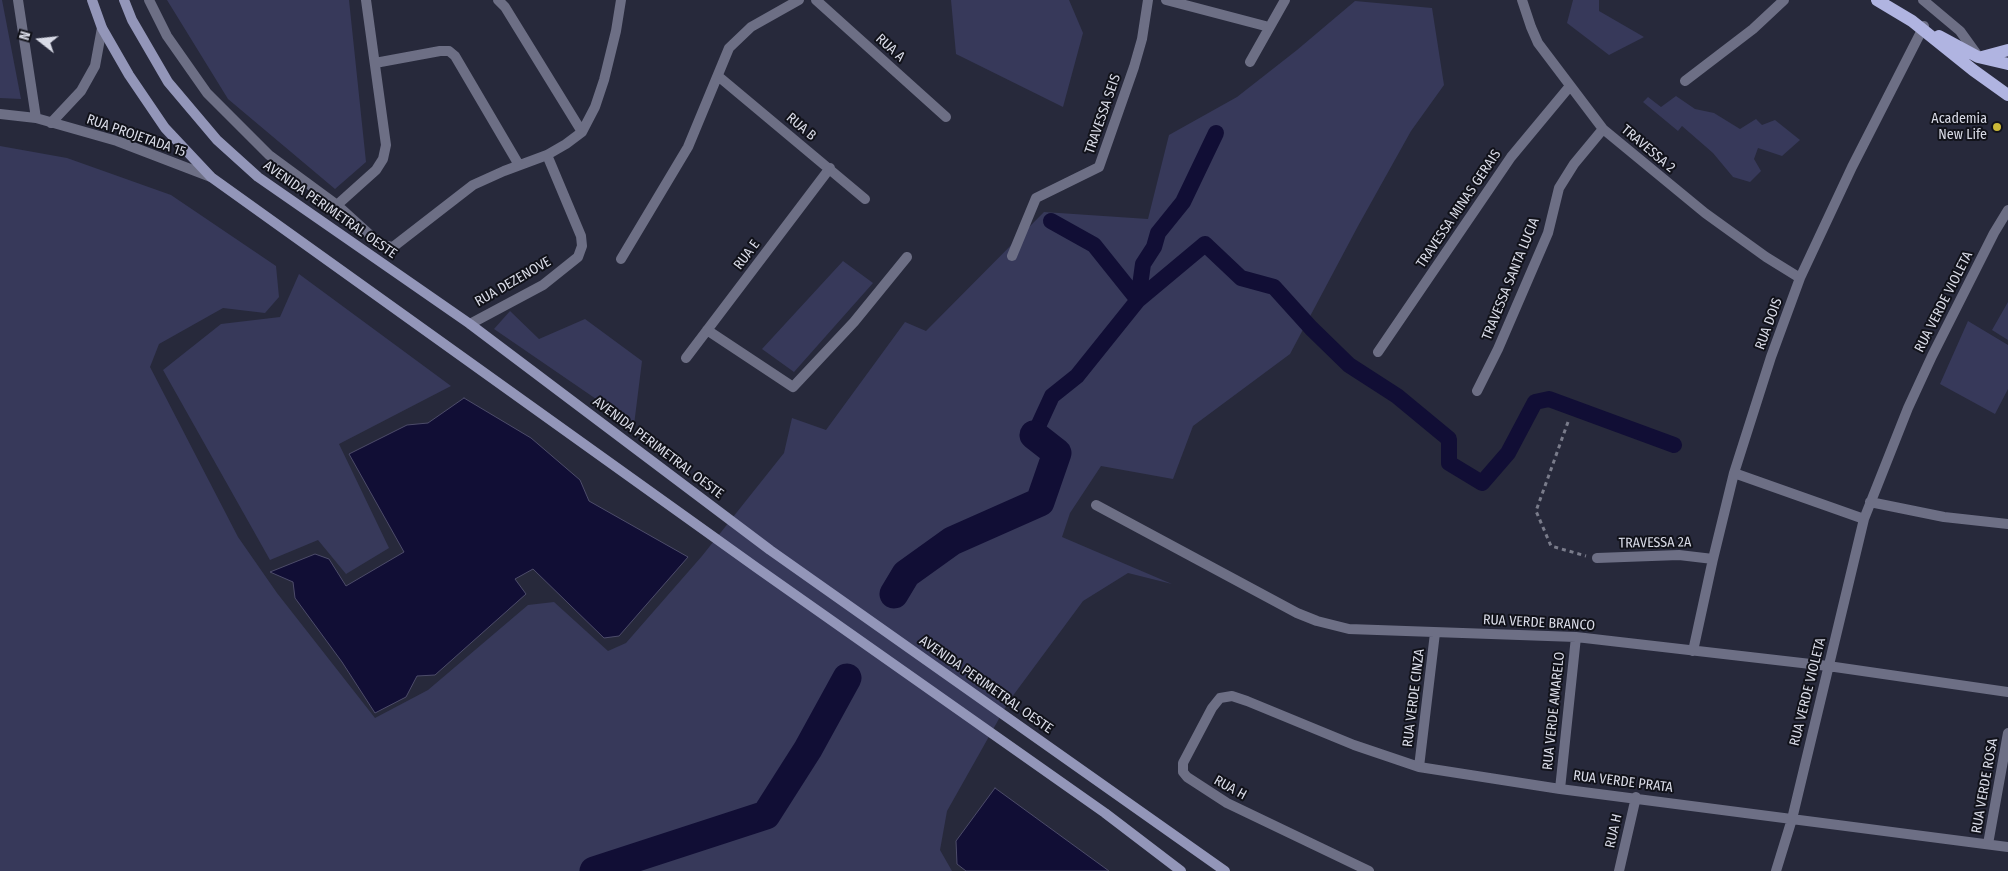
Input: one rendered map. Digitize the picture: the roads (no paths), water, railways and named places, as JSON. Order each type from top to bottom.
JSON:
[{"type":"main road","points":[[92,0],[102,28],[129,75],[165,128],[211,177],[749,562],[1105,813],[1180,871]]},
{"type":"main road","name":"AVENIDA PERIMETRAL OESTE","points":[[124,0],[132,20],[168,82],[217,140],[258,177],[470,324],[770,550],[1225,871]]},
{"type":"main road","points":[[1878,0],[1919,26],[1979,57],[2008,64]]},
{"type":"main road","points":[[1919,26],[2008,95]]},
{"type":"main road","points":[[1979,57],[2008,50]]},
{"type":"street","points":[[18,0],[36,118]]},
{"type":"street","points":[[149,0],[166,36],[207,93],[269,155],[337,205],[381,245],[393,247],[473,185],[518,165],[547,155],[582,132],[595,106],[604,80],[622,0]]},
{"type":"street","points":[[337,205],[376,170],[383,159],[386,145],[366,0]]},
{"type":"street","points":[[498,0],[505,7],[582,132]]},
{"type":"street","points":[[621,258],[688,147],[729,48],[743,33],[799,0]]},
{"type":"street","name":"RUA A","points":[[816,0],[946,117]]},
{"type":"street","name":"TRAVESSA SEIS","points":[[1012,256],[1036,198],[1099,167],[1134,67],[1142,39],[1148,0]]},
{"type":"street","points":[[1166,0],[1269,27]]},
{"type":"street","points":[[1250,62],[1285,0]]},
{"type":"street","points":[[1685,80],[1754,29],[1784,0]]},
{"type":"street","points":[[1923,0],[1935,4],[1960,31],[1979,57]]},
{"type":"street","name":"TRAVESSA 2","points":[[1525,2],[1533,34],[1603,129],[1705,213],[1766,257],[1800,278]]},
{"type":"street","name":"RUA DOIS","points":[[1693,651],[1734,473],[1771,357],[1800,278],[1919,26]]},
{"type":"street","name":"RUA PROJETADA 15","points":[[51,122],[81,91],[86,82],[94,66],[102,28]]},
{"type":"street","points":[[374,63],[440,51],[448,52],[455,56],[518,165]]},
{"type":"street","name":"RUA B","points":[[718,76],[865,199]]},
{"type":"street","name":"TRAVESSA MINAS GERAIS","points":[[1378,352],[1510,157],[1570,86]]},
{"type":"street","name":"RUA PROJETADA 15","points":[[0,114],[36,118],[51,122],[117,142],[211,177]]},
{"type":"street","name":"TRAVESSA SANTA LUCIA","points":[[1477,391],[1498,349],[1548,233],[1559,188],[1574,164],[1603,129]]},
{"type":"street","name":"RUA DEZENOVE","points":[[470,324],[543,285],[578,257],[582,246],[580,236],[547,155]]},
{"type":"street","name":"RUA E","points":[[686,358],[830,168]]},
{"type":"street","name":"RUA VERDE VIOLETA","points":[[1776,871],[1792,818],[1864,519],[1908,408],[1932,356],[1994,233],[2008,210]]},
{"type":"street","points":[[707,330],[793,387],[854,322],[907,257]]},
{"type":"street","points":[[1734,473],[1864,519]]},
{"type":"street","points":[[1870,502],[1944,517],[2008,524]]},
{"type":"street","name":"RUA VERDE BRANCO","points":[[1096,505],[1297,613],[1317,621],[1349,629],[1576,637],[1828,666],[2008,692]]},
{"type":"street","name":"TRAVESSA 2A","points":[[1597,558],[1679,555],[1713,558]]},
{"type":"street","name":"RUA VERDE CINZA","points":[[1419,767],[1435,632]]},
{"type":"street","name":"RUA VERDE AMARELO","points":[[1560,789],[1576,637]]},
{"type":"street","name":"RUA H","points":[[1247,701],[1228,696],[1218,699],[1183,763],[1182,770],[1184,774],[1190,780],[1228,803],[1369,871]]},
{"type":"street","name":"RUA VERDE PRATA","points":[[1247,701],[1354,745],[1419,767],[1560,789],[1636,797],[2008,847]]},
{"type":"street","name":"RUA VERDE ROSA","points":[[1988,844],[2008,733]]},
{"type":"street","name":"RUA H","points":[[1619,871],[1636,797]]},
{"type":"waterway","points":[[1138,300],[1143,264],[1154,247],[1158,233],[1183,202],[1216,133]]},
{"type":"waterway","points":[[1051,221],[1094,245],[1138,300]]},
{"type":"waterway","points":[[1034,435],[1052,396],[1077,376],[1138,300],[1205,244],[1241,278],[1274,287],[1311,328],[1349,365],[1397,396],[1449,439],[1449,463],[1482,483],[1508,453],[1535,402],[1549,399],[1674,445]]},
{"type":"waterway","points":[[894,594],[906,574],[952,541],[1040,502],[1057,453],[1034,435]]},
{"type":"waterway","points":[[594,871],[766,815],[808,749],[847,678]]},
{"type":"place","name":"Academia New Life","points":[[1997,127]]}]
